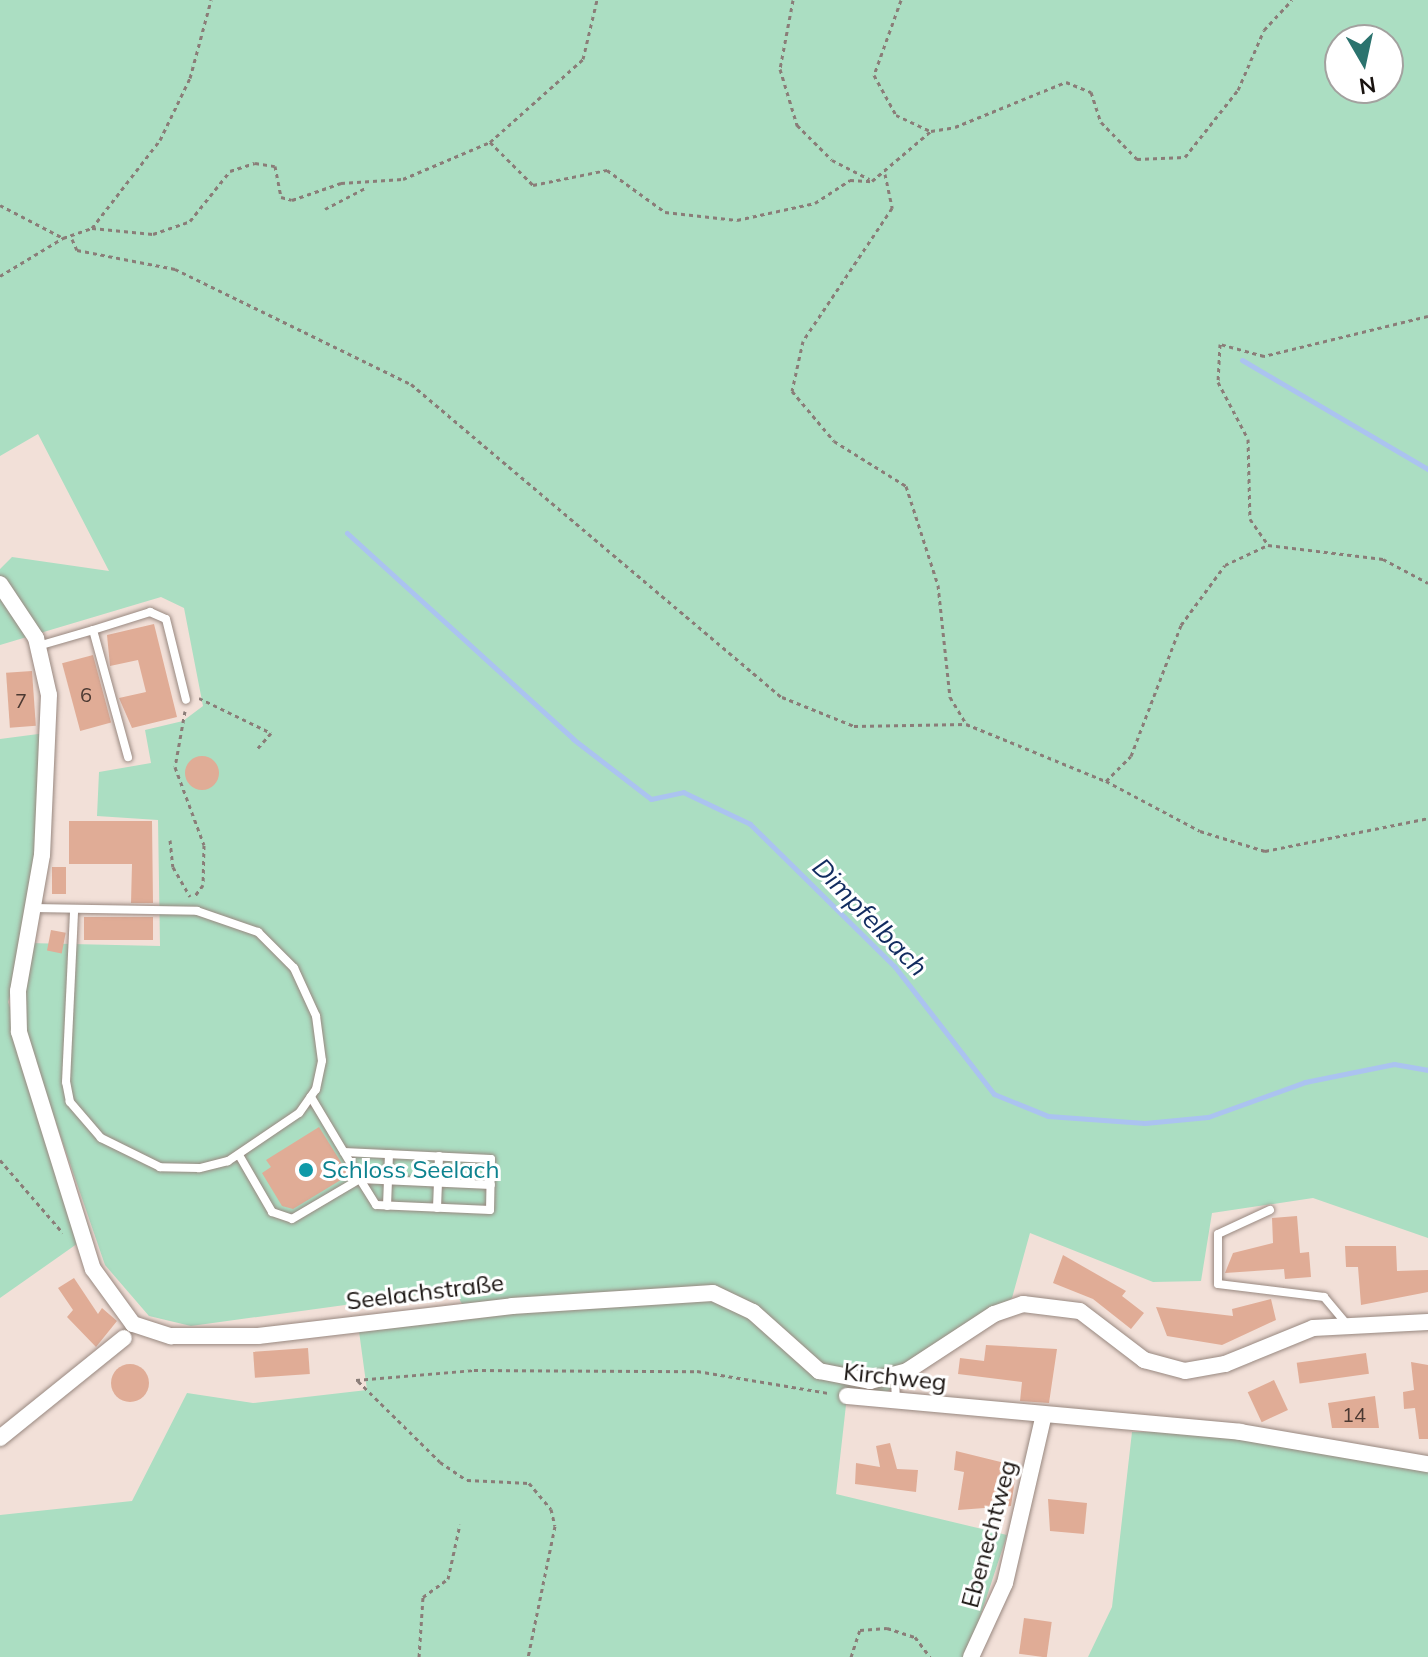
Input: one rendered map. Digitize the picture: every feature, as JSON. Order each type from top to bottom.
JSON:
[{"type":"street","name":"Seelachstraße","points":[[0,584],[38,646],[48,714],[33,908],[18,991],[19,1032],[93,1269],[133,1324],[171,1336],[258,1336],[512,1306],[713,1293],[753,1312],[819,1371],[858,1381],[895,1376],[1023,1304],[1080,1311],[1144,1360],[1185,1371],[1345,1322],[1428,1322]]},
{"type":"street","points":[[0,1438],[124,1338]]},
{"type":"street","name":"Kirchweg","points":[[847,1396],[1043,1419],[1240,1432],[1428,1464]]},
{"type":"street","name":"Ebenechtweg","points":[[971,1657],[1005,1583],[1043,1419]]},
{"type":"lane","points":[[38,646],[150,612],[166,619],[186,700]]},
{"type":"lane","points":[[93,630],[128,757]]},
{"type":"lane","points":[[33,908],[74,912],[197,911],[258,932],[294,968],[316,1016],[320,1046],[311,1097],[270,1138],[239,1155],[199,1168],[160,1167],[129,1157],[83,1122],[70,1102],[64,1044],[74,912]]},
{"type":"lane","points":[[311,1097],[360,1179],[376,1205],[490,1210],[491,1159],[344,1152]]},
{"type":"lane","points":[[387,1206],[389,1154]]},
{"type":"lane","points":[[239,1155],[272,1212],[292,1219],[360,1179],[491,1185]]},
{"type":"lane","points":[[437,1208],[439,1156]]},
{"type":"lane","points":[[1270,1210],[1218,1234],[1218,1284],[1324,1297],[1345,1322]]},
{"type":"lane","points":[[895,1376],[896,1400]]},
{"type":"path","points":[[0,205],[63,238],[72,239],[92,228],[160,140],[190,78],[211,0]]},
{"type":"path","points":[[325,209],[367,187],[490,142],[583,59],[597,0]]},
{"type":"path","points":[[793,0],[780,69],[797,125],[832,160],[872,181]]},
{"type":"path","points":[[901,0],[874,75],[896,115],[931,131]]},
{"type":"path","points":[[490,142],[533,185],[607,170],[665,212],[701,219],[779,213],[850,180],[872,181],[885,174],[931,131],[1066,82],[1091,92],[1101,122],[1137,159],[1185,157],[1238,90],[1264,30],[1292,0]]},
{"type":"path","points":[[92,228],[153,234],[190,221],[230,171],[255,163],[275,166],[281,197],[292,200],[341,183],[367,187]]},
{"type":"path","points":[[885,174],[892,208],[803,341],[792,391],[834,441],[906,486],[938,585],[950,697],[966,724]]},
{"type":"path","points":[[0,276],[63,238]]},
{"type":"path","points":[[72,239],[77,250],[175,269],[411,384],[782,697],[854,726],[966,724],[1106,781],[1200,831],[1265,851],[1428,818]]},
{"type":"path","points":[[1268,545],[1250,519],[1248,439],[1218,382],[1220,344],[1264,356],[1428,316]]},
{"type":"path","points":[[1106,781],[1131,756],[1181,625],[1225,565],[1268,545],[1383,559],[1428,583]]},
{"type":"path","points":[[191,900],[203,885],[204,845],[175,767],[186,700],[207,697],[271,733],[258,748]]},
{"type":"path","points":[[170,840],[173,867],[197,911]]},
{"type":"path","points":[[0,1160],[71,1242]]},
{"type":"path","name":"Kirchweg","points":[[528,1657],[555,1526],[551,1509],[529,1483],[467,1480],[356,1380],[504,1369],[697,1371],[847,1396]]},
{"type":"path","points":[[419,1657],[423,1597],[448,1579],[460,1524]]},
{"type":"path","points":[[851,1657],[860,1630],[887,1628],[915,1637],[930,1657]]},
{"type":"green space","points":[[0,0],[1428,0],[1428,1238],[1313,1198],[1212,1213],[1201,1281],[1153,1282],[1030,1233],[1012,1298],[887,1392],[847,1396],[836,1494],[1007,1535],[967,1657],[0,1657],[0,1515],[132,1501],[187,1393],[253,1403],[367,1390],[358,1324],[469,1316],[454,1290],[191,1326],[149,1316],[105,1265],[25,1033],[26,947],[8,1002],[91,1234],[0,1298],[0,739],[46,733],[27,943],[160,946],[158,820],[97,816],[99,772],[151,763],[145,730],[183,721],[203,706],[184,608],[161,597],[0,645],[0,569],[12,557],[109,571],[38,434],[0,456]]},
{"type":"green space","points":[[1132,1432],[1240,1432],[1428,1464],[1428,1657],[1088,1657],[1112,1607]]},
{"type":"building","points":[[154,624],[177,717],[132,728],[119,698],[146,692],[138,660],[110,666],[107,635]]},
{"type":"building","points":[[93,655],[111,723],[80,731],[62,663]]},
{"type":"building","points":[[32,671],[36,726],[10,728],[6,673]]},
{"type":"building","points":[[202,756],[214,761],[219,773],[214,785],[202,790],[190,785],[185,773],[190,761]]},
{"type":"building","points":[[69,821],[152,821],[153,903],[131,903],[132,864],[69,864]]},
{"type":"building","points":[[52,867],[66,867],[66,894],[52,894]]},
{"type":"building","points":[[84,917],[153,917],[153,940],[84,940]]},
{"type":"building","points":[[51,930],[66,933],[62,953],[47,951]]},
{"type":"building","name":"Schloss Seelach","points":[[319,1127],[349,1175],[293,1209],[282,1206],[262,1173],[271,1167],[266,1160]]},
{"type":"building","points":[[1297,1216],[1300,1253],[1309,1252],[1311,1277],[1285,1279],[1284,1269],[1225,1273],[1233,1253],[1273,1243],[1272,1218]]},
{"type":"building","points":[[1345,1246],[1396,1246],[1397,1271],[1428,1270],[1428,1292],[1361,1305],[1358,1267],[1346,1267]]},
{"type":"building","points":[[1063,1255],[1126,1291],[1122,1296],[1144,1313],[1131,1329],[1093,1299],[1053,1283]]},
{"type":"building","points":[[74,1278],[98,1314],[102,1308],[117,1321],[96,1347],[67,1317],[73,1310],[58,1288]]},
{"type":"building","points":[[1271,1299],[1276,1320],[1222,1345],[1167,1336],[1156,1307],[1233,1316],[1232,1309]]},
{"type":"building","points":[[986,1345],[1057,1349],[1049,1403],[1020,1401],[1022,1382],[958,1374],[960,1358],[984,1361]]},
{"type":"building","points":[[308,1348],[310,1374],[255,1378],[253,1352]]},
{"type":"building","points":[[1366,1353],[1369,1374],[1300,1384],[1297,1363]]},
{"type":"building","points":[[1411,1362],[1428,1365],[1428,1439],[1419,1439],[1415,1408],[1404,1409],[1403,1392],[1414,1390]]},
{"type":"building","points":[[130,1364],[143,1370],[149,1383],[143,1396],[130,1402],[117,1396],[111,1383],[117,1370]]},
{"type":"building","points":[[1274,1380],[1288,1410],[1262,1422],[1248,1392]]},
{"type":"building","points":[[1375,1396],[1379,1428],[1332,1428],[1328,1403]]},
{"type":"building","points":[[890,1443],[897,1469],[918,1470],[916,1492],[855,1484],[856,1463],[880,1467],[876,1446]]},
{"type":"building","points":[[956,1451],[1017,1466],[1011,1506],[958,1510],[964,1472],[954,1470]]},
{"type":"building","points":[[1048,1499],[1087,1503],[1084,1534],[1050,1531]]},
{"type":"building","points":[[1024,1618],[1052,1622],[1047,1657],[1019,1654]]},
{"type":"waterway","points":[[1242,360],[1428,469]]},
{"type":"waterway","name":"Dimpfelbach","points":[[347,533],[573,739],[651,799],[683,792],[750,824],[895,967],[994,1094],[1048,1116],[1145,1123],[1208,1117],[1305,1082],[1394,1064],[1428,1070]]},
{"type":"place","name":"Schloss Seelach","points":[[306,1170]]}]
